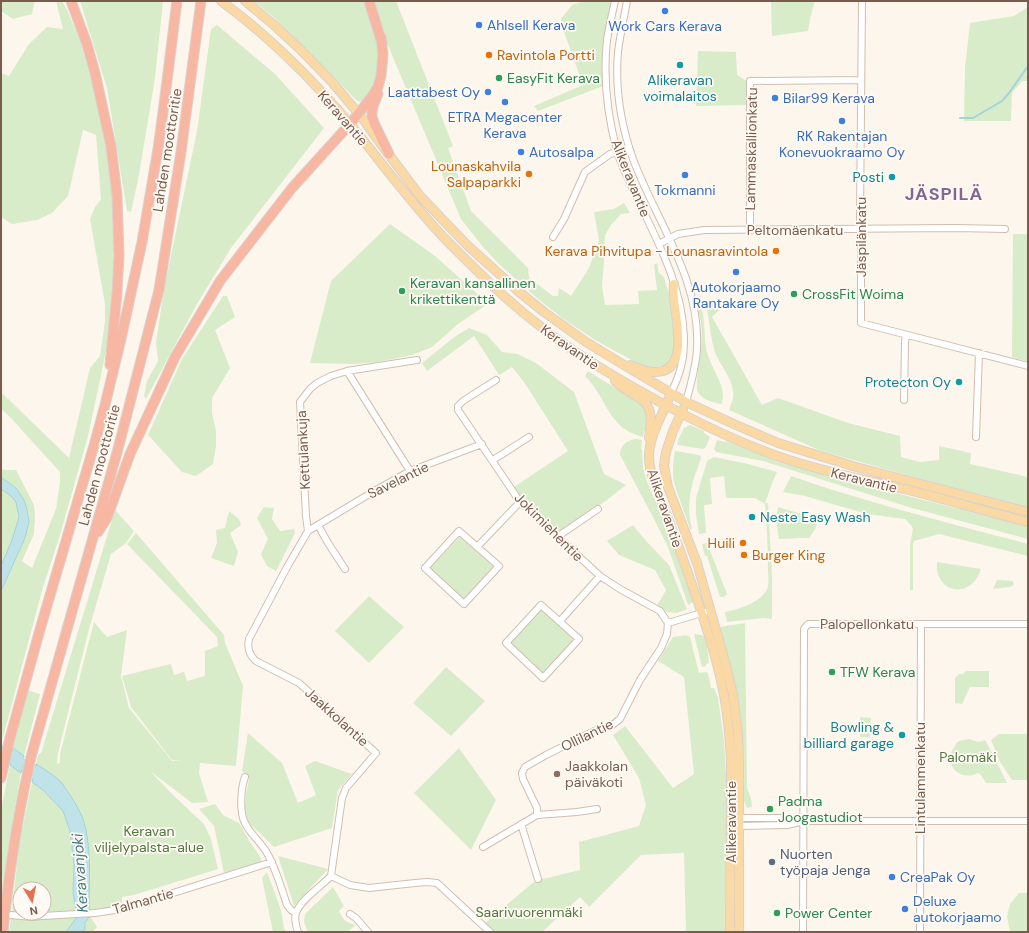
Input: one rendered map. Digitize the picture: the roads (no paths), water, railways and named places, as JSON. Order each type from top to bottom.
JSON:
[{"type":"highway","points":[[71,1],[87,44],[97,79],[111,146],[117,196],[119,256],[117,294],[105,405]]},
{"type":"highway","name":"Lahden moottoritie","points":[[1,778],[10,738],[39,633],[105,405],[121,338],[143,234],[161,127],[177,1]]},
{"type":"highway","name":"Lahden moottoritie","points":[[3,932],[14,843],[32,753],[116,456],[159,290],[181,152],[202,1]]},
{"type":"highway","points":[[369,1],[386,56],[386,74],[373,106],[372,116],[389,154]]},
{"type":"highway","points":[[92,542],[107,518],[130,454],[175,357],[220,281],[292,188],[350,124],[378,87],[381,76],[383,54],[381,37]]},
{"type":"main road","name":"Keravantie","points":[[221,1],[265,36],[298,67],[350,124],[416,207],[470,264],[537,325],[604,371],[666,406],[712,429],[785,459],[826,471],[923,494],[1028,522]]},
{"type":"main road","name":"Keravantie","points":[[245,1],[301,50],[332,82],[420,196],[463,240],[518,291],[586,342],[686,402],[778,443],[856,467],[1028,512]]},
{"type":"main road","points":[[612,358],[648,372],[662,371],[670,367],[677,353],[678,343],[678,323],[674,297],[674,284]]},
{"type":"main road","points":[[604,371],[622,387],[642,399],[650,410],[651,420],[649,453]]},
{"type":"main road","name":"Alikeravantie","points":[[672,393],[654,433],[649,453],[654,481],[702,613],[714,654],[730,734],[730,932]]},
{"type":"main road","name":"Alikeravantie","points":[[686,402],[668,445],[664,466],[668,487],[695,559],[711,610],[733,694],[738,734],[739,932]]},
{"type":"street","name":"Alikeravantie","points":[[614,1],[608,40],[605,79],[607,103],[618,152],[627,176],[659,244],[674,284],[682,314],[684,344],[682,362],[672,393]]},
{"type":"street","name":"Alikeravantie","points":[[627,1],[618,53],[618,88],[625,131],[633,159],[684,273],[694,304],[698,348],[695,369],[686,402]]},
{"type":"street","name":"Jäspilänkatu","points":[[862,1],[860,230],[861,323],[1028,366]]},
{"type":"street","name":"Lammaskallionkatu","points":[[750,230],[750,81],[861,80]]},
{"type":"street","points":[[552,237],[564,219],[585,172],[610,154],[630,150]]},
{"type":"street","name":"Peltomäenkatu","points":[[659,244],[678,234],[704,230],[860,230],[956,228],[1005,230]]},
{"type":"street","points":[[904,400],[906,335]]},
{"type":"street","points":[[976,437],[979,353]]},
{"type":"street","name":"Kettulankuja","points":[[308,531],[300,402],[310,389],[317,383],[331,376],[347,371],[417,360]]},
{"type":"street","points":[[347,371],[410,471]]},
{"type":"street","name":"Jokimiehentie","points":[[496,380],[463,401],[458,406],[458,410],[520,502],[600,576],[660,611],[668,623]]},
{"type":"street","points":[[492,460],[529,437]]},
{"type":"street","name":"Savelantie","points":[[318,525],[410,471],[482,444]]},
{"type":"street","points":[[477,547],[520,502]]},
{"type":"street","points":[[557,537],[598,509]]},
{"type":"street","points":[[318,525],[345,568]]},
{"type":"street","name":"Jaakkolantie","points":[[318,525],[308,531],[249,639],[248,645],[252,657],[256,661],[300,683],[376,753],[346,788],[342,798],[332,876]]},
{"type":"street","points":[[459,531],[477,547],[499,566],[464,604],[425,568],[459,531]]},
{"type":"street","points":[[560,622],[600,576]]},
{"type":"street","points":[[541,605],[560,622],[579,639],[543,678],[506,643],[541,605]]},
{"type":"street","points":[[668,623],[711,610]]},
{"type":"street","name":"Ollilantie","points":[[537,815],[537,808],[523,779],[522,773],[525,767],[594,731],[611,726],[620,718],[640,680],[661,648],[667,634],[668,623]]},
{"type":"street","name":"Palopellonkatu","points":[[803,821],[804,629],[808,624],[1028,624]]},
{"type":"street","name":"Lintulammenkatu","points":[[920,932],[921,624]]},
{"type":"street","points":[[245,777],[242,784],[242,810],[244,822],[266,851],[272,862],[287,905],[296,913]]},
{"type":"street","points":[[483,847],[537,815],[597,809]]},
{"type":"street","points":[[731,821],[787,825],[803,821],[1028,821]]},
{"type":"street","points":[[803,821],[804,932]]},
{"type":"street","points":[[521,824],[538,878]]},
{"type":"street","name":"Talmantie","points":[[11,915],[32,917],[95,913],[122,909],[272,862]]},
{"type":"street","points":[[298,932],[295,922],[296,913],[300,906],[332,876],[350,885],[369,888],[427,882],[437,883],[490,932]]},
{"type":"street","points":[[350,914],[356,918],[368,932]]},
{"type":"water","points":[[1,477],[16,488],[24,500],[29,522],[25,538],[1,591],[1,566],[12,540],[19,517],[16,502],[11,496],[1,489]]},
{"type":"water","points":[[13,748],[24,756],[21,773],[10,765]]},
{"type":"water","points":[[36,764],[61,782],[76,804],[83,819],[89,852],[89,910],[76,911],[73,892],[74,865],[70,831],[63,811],[43,790],[32,782]]},
{"type":"water","points":[[90,916],[85,923],[85,929],[83,932],[66,932],[77,917]]},
{"type":"waterway","points":[[960,118],[973,118],[1002,101],[1028,66]]},
{"type":"waterway","name":"Keravanjoki","points":[[1,750],[46,781]]},
{"type":"place","name":"Work Cars Kerava","points":[[665,11]]},
{"type":"place","name":"Ahlsell Kerava","points":[[479,25]]},
{"type":"place","name":"Ravintola Portti","points":[[489,55]]},
{"type":"place","name":"Alikeravan voimalaitos","points":[[680,65]]},
{"type":"place","name":"EasyFit Kerava","points":[[499,78]]},
{"type":"place","name":"Laattabest Oy","points":[[488,92]]},
{"type":"place","name":"Bilar99 Kerava","points":[[775,98]]},
{"type":"place","name":"ETRA Megacenter Kerava","points":[[505,102]]},
{"type":"place","name":"RK Rakentajan Konevuokraamo Oy","points":[[842,121]]},
{"type":"place","name":"Autosalpa","points":[[521,152]]},
{"type":"place","name":"Lounaskahvila Salpaparkki","points":[[529,174]]},
{"type":"place","name":"Tokmanni","points":[[685,175]]},
{"type":"place","name":"Posti","points":[[892,177]]},
{"type":"place","name":"Kerava Pihvitupa - Lounasravintola","points":[[776,251]]},
{"type":"place","name":"Autokorjaamo Rantakare Oy","points":[[736,272]]},
{"type":"place","name":"Keravan kansallinen krikettikenttä","points":[[402,291]]},
{"type":"place","name":"CrossFit Woima","points":[[794,294]]},
{"type":"place","name":"Protecton Oy","points":[[959,382]]},
{"type":"place","name":"Neste Easy Wash","points":[[752,517]]},
{"type":"place","name":"Huili","points":[[743,543]]},
{"type":"place","name":"Burger King","points":[[744,555]]},
{"type":"place","name":"TFW Kerava","points":[[832,672]]},
{"type":"place","name":"Bowling & billiard garage","points":[[902,735]]},
{"type":"place","name":"Jaakkolan päiväkoti","points":[[557,774]]},
{"type":"place","name":"Padma Joogastudiot","points":[[770,809]]},
{"type":"place","name":"Nuorten työpaja Jenga","points":[[772,862]]},
{"type":"place","name":"CreaPak Oy","points":[[892,877]]},
{"type":"place","name":"Deluxe autokorjaamo","points":[[905,909]]},
{"type":"place","name":"Power Center","points":[[777,913]]},
{"type":"district","name":"JÄSPILÄ","points":[[944,194]]},
{"type":"park label","name":"Palomäki","points":[[968,757]]},
{"type":"park label","name":"Keravan viljelypalsta-alue","points":[[149,840]]},
{"type":"park label","name":"Saarivuorenmäki","points":[[529,912]]}]
